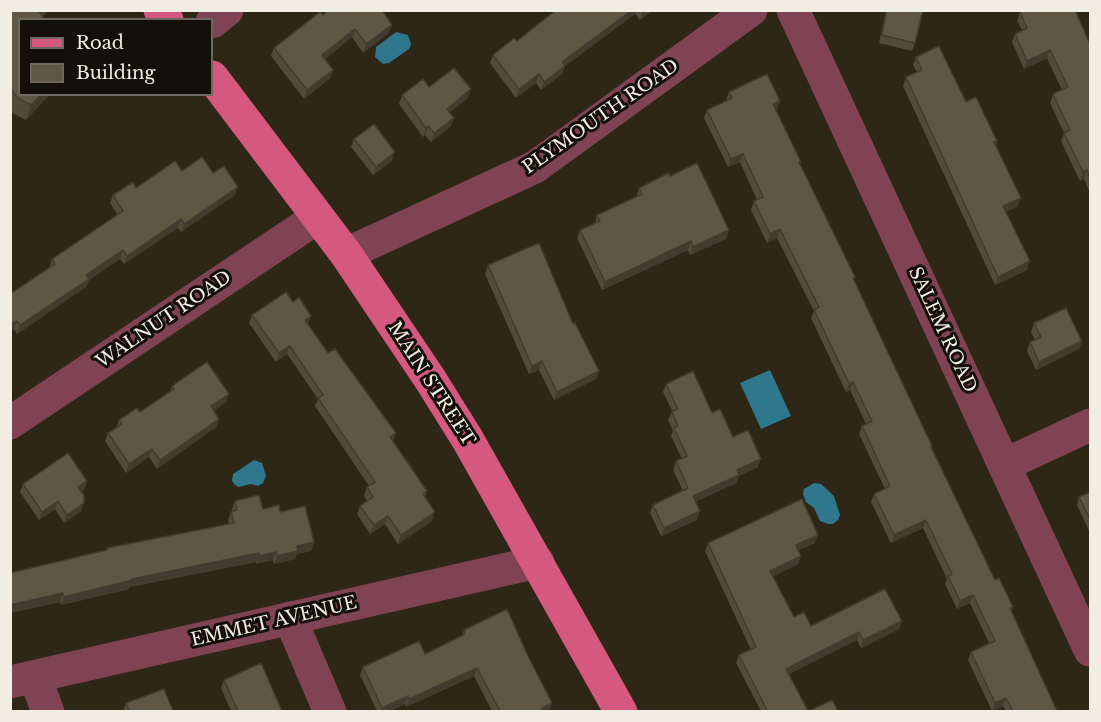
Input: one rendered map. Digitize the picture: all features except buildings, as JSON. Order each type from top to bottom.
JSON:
[{"type":"main road","name":"MAIN STREET","points":[[213,78],[346,254],[435,388],[468,440],[621,711]]},
{"type":"street","points":[[213,21],[227,10]]},
{"type":"street","name":"PLYMOUTH ROAD","points":[[346,254],[535,167],[751,10]]},
{"type":"street","name":"SALEM ROAD","points":[[793,10],[1090,650]]},
{"type":"street","name":"WALNUT ROAD","points":[[10,423],[318,217]]},
{"type":"street","points":[[1004,465],[1090,425]]},
{"type":"street","name":"EMMET AVENUE","points":[[23,679],[538,562]]},
{"type":"street","points":[[290,618],[330,711]]},
{"type":"street","points":[[23,679],[48,711]]},
{"type":"water","points":[[396,32],[408,35],[411,44],[409,49],[389,63],[383,64],[375,57],[376,47]]},
{"type":"water","points":[[770,370],[791,416],[761,429],[740,383]]},
{"type":"water","points":[[254,460],[262,463],[266,476],[263,483],[258,486],[251,484],[238,487],[235,485],[232,481],[233,474]]},
{"type":"water","points":[[814,483],[821,484],[834,496],[840,515],[833,524],[820,521],[814,508],[806,502],[804,489]]}]
